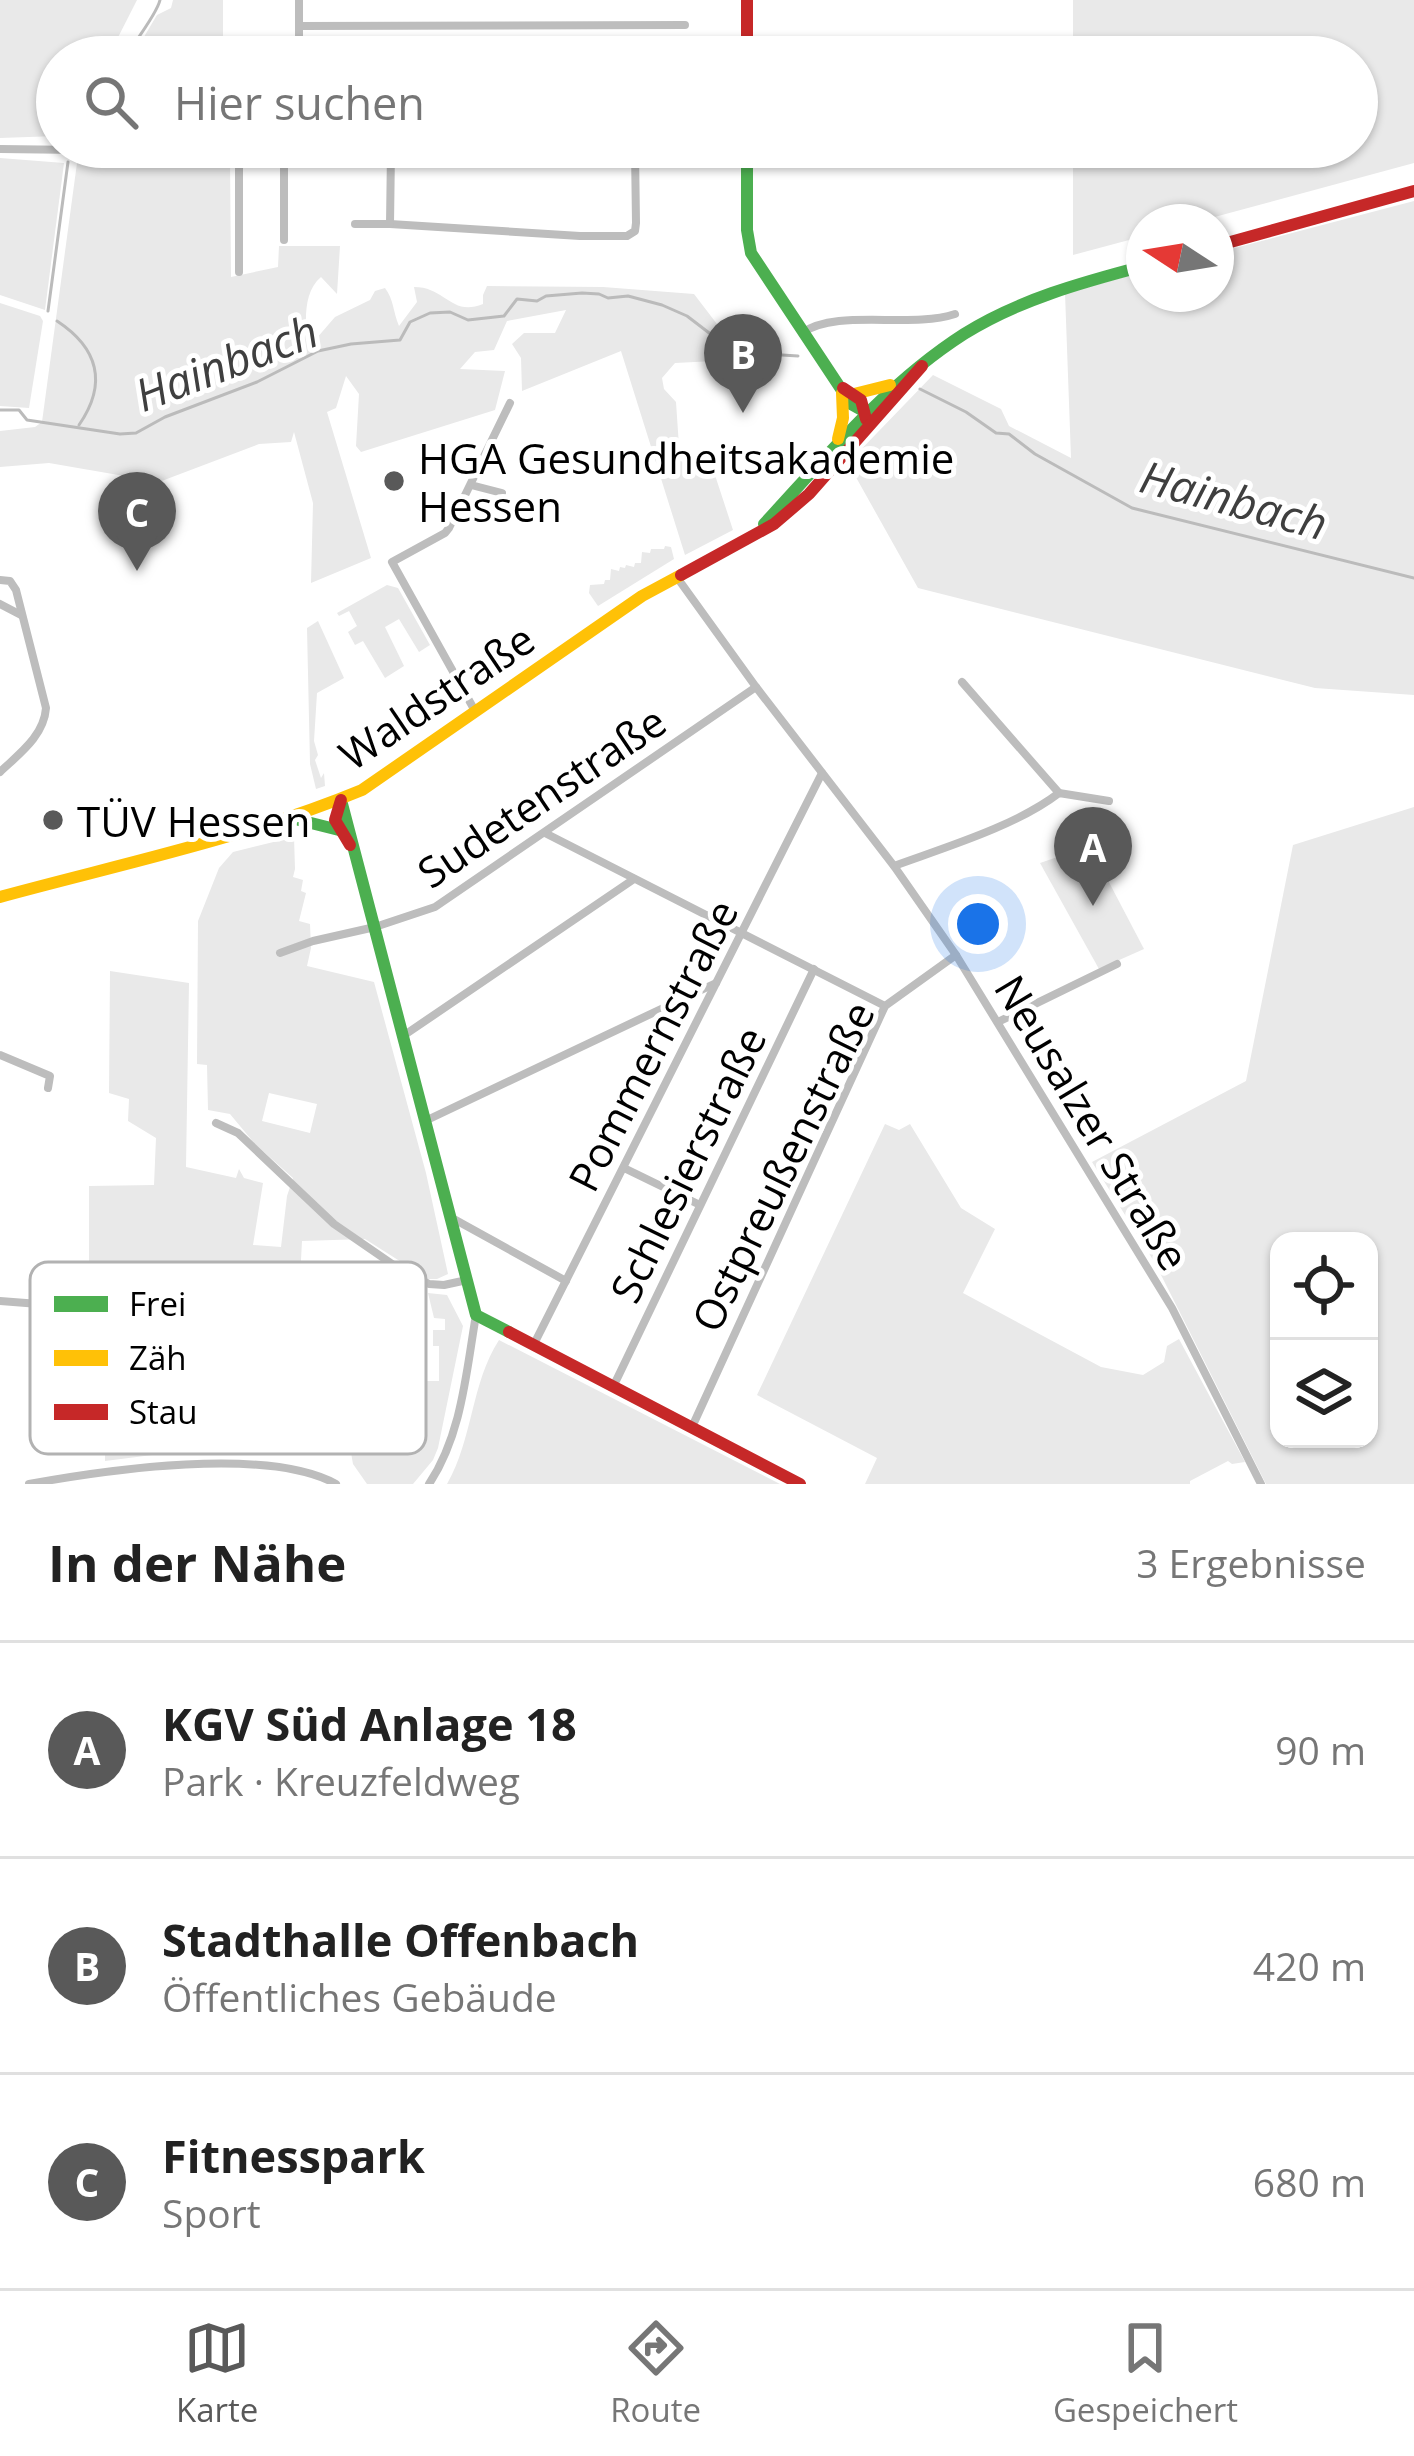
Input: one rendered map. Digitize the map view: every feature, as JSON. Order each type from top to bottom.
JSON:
[{"type":"main road","points":[[747,0],[747,36]]},
{"type":"main road","points":[[747,168],[748,244],[755,262],[853,406],[872,414]]},
{"type":"main road","points":[[1234,241],[1414,191]]},
{"type":"main road","name":"Waldstraße","points":[[0,897],[287,817],[365,788],[646,593],[790,513],[863,432],[899,382],[964,334],[1007,310],[1126,271]]},
{"type":"main road","name":"Waldstraße","points":[[748,538],[922,366]]},
{"type":"main road","points":[[854,394],[899,382]]},
{"type":"main road","points":[[841,387],[872,414]]},
{"type":"main road","points":[[835,448],[843,418],[841,387]]},
{"type":"main road","points":[[341,800],[335,814],[339,830],[354,850]]},
{"type":"main road","points":[[341,800],[476,1315],[800,1484]]},
{"type":"main road","points":[[287,817],[339,830]]},
{"type":"street","points":[[299,0],[299,36]]},
{"type":"street","points":[[299,26],[685,25]]},
{"type":"street","points":[[0,149],[36,149]]},
{"type":"street","points":[[239,168],[239,272]]},
{"type":"street","points":[[284,168],[284,240]]},
{"type":"street","points":[[390,224],[391,168]]},
{"type":"street","points":[[355,224],[628,236],[636,224],[634,168]]},
{"type":"street","points":[[802,333],[824,322],[929,321],[955,314]]},
{"type":"street","points":[[475,711],[392,562],[445,533],[510,403]]},
{"type":"street","points":[[471,484],[502,493]]},
{"type":"street","name":"Neusalzer Straße","points":[[676,577],[956,955],[1172,1308],[1261,1484]]},
{"type":"street","points":[[0,580],[12,583],[46,701],[38,733],[0,772]]},
{"type":"street","points":[[0,604],[22,615]]},
{"type":"street","points":[[962,682],[1059,793],[1109,801]]},
{"type":"street","name":"Sudetenstraße","points":[[280,953],[435,908],[756,687]]},
{"type":"street","name":"Pommernstraße","points":[[534,1344],[822,773]]},
{"type":"street","points":[[894,866],[964,841],[1059,793]]},
{"type":"street","points":[[545,832],[885,1006]]},
{"type":"street","points":[[403,1036],[634,879]]},
{"type":"street","name":"Ostpreußenstraße","points":[[692,1427],[885,1006],[956,955]]},
{"type":"street","points":[[998,1022],[1117,964]]},
{"type":"street","name":"Schlesierstraße","points":[[614,1385],[814,969]]},
{"type":"street","points":[[424,1120],[718,983]]},
{"type":"street","points":[[0,1055],[50,1076],[48,1088]]},
{"type":"street","points":[[216,1124],[238,1133],[334,1224],[389,1262]]},
{"type":"street","points":[[624,1168],[700,1205]]},
{"type":"street","points":[[450,1217],[566,1281]]},
{"type":"street","points":[[426,1282],[467,1280]]},
{"type":"street","points":[[0,1301],[30,1303]]},
{"type":"street","points":[[429,1484],[454,1434],[476,1315]]},
{"type":"street","points":[[28,1484],[112,1472],[219,1465],[292,1468],[336,1484]]},
{"type":"shaded area","points":[[0,0],[137,0],[119,36],[36,36],[36,137],[0,138]]},
{"type":"shaded area","points":[[173,0],[223,0],[223,36],[144,36],[157,15],[171,8]]},
{"type":"shaded area","points":[[1073,0],[1414,0],[1414,163],[1234,212],[1234,204],[1126,204],[1126,241],[1073,255],[1073,168],[1378,168],[1378,36],[1073,36]]},
{"type":"shaded area","points":[[0,158],[36,161],[36,168],[63,168],[45,310],[0,295]]},
{"type":"shaded area","points":[[76,168],[230,168],[231,277],[278,267],[279,246],[340,246],[337,294],[321,277],[315,283],[307,306],[307,340],[316,339],[335,317],[385,288],[399,326],[417,302],[414,287],[434,291],[463,307],[483,304],[487,286],[694,294],[730,341],[738,361],[711,345],[715,361],[675,363],[662,378],[664,389],[676,402],[680,461],[713,469],[733,530],[685,555],[621,351],[522,391],[521,358],[512,344],[524,333],[555,333],[566,310],[507,321],[494,350],[475,352],[460,369],[505,371],[495,410],[361,452],[356,446],[359,394],[346,376],[336,408],[327,412],[371,558],[311,583],[313,503],[294,432],[291,442],[259,444],[159,482],[49,463],[0,467],[0,431],[42,422]]},
{"type":"shaded area","points":[[1414,201],[1414,695],[1315,688],[918,588],[848,463],[933,375],[1001,409],[1009,426],[1071,458],[1065,293],[1126,277],[1126,312],[1234,312],[1234,248]]},
{"type":"shaded area","points":[[0,303],[43,321],[29,408],[0,406]]},
{"type":"shaded area","points":[[671,547],[674,559],[598,606],[589,593],[590,585],[604,584],[610,580],[611,569],[634,567],[641,563],[642,552]]},
{"type":"shaded area","points":[[387,585],[398,588],[430,645],[419,652],[399,619],[385,627],[404,666],[385,678],[363,641],[355,645],[348,632],[357,626],[349,611],[337,613]]},
{"type":"shaded area","points":[[318,621],[344,678],[317,693],[315,760],[321,778],[324,773],[325,786],[316,789],[310,764],[307,628]]},
{"type":"shaded area","points":[[1414,807],[1414,1484],[1266,1484],[1155,1263],[1092,1162],[1246,1081],[1293,845]]},
{"type":"shaded area","points":[[294,837],[293,877],[303,880],[301,891],[306,893],[299,921],[310,924],[307,966],[374,982],[448,1274],[428,1279],[426,1262],[401,1262],[365,1239],[302,1241],[301,1262],[89,1262],[89,1186],[154,1185],[156,1138],[128,1121],[129,1099],[109,1093],[110,971],[189,983],[186,1167],[236,1178],[239,1169],[244,1178],[263,1183],[253,1245],[281,1247],[293,1178],[230,1114],[208,1110],[207,1065],[197,1064],[198,921],[219,868],[233,852]],"holes":[[[269,1093],[317,1104],[310,1133],[262,1121]]]},
{"type":"shaded area","points":[[1090,846],[1144,949],[1099,969],[1040,863]]},
{"type":"shaded area","points":[[885,1124],[899,1130],[910,1124],[961,1208],[995,1229],[963,1293],[1101,1367],[1143,1375],[1164,1362],[1167,1346],[1179,1339],[1245,1462],[1228,1461],[1190,1484],[865,1484],[877,1458],[757,1395]]},
{"type":"shaded area","points":[[428,1293],[447,1295],[463,1326],[438,1448],[413,1484],[367,1484],[351,1454],[426,1454],[426,1381],[439,1381],[439,1346],[433,1346],[433,1330],[445,1330],[445,1319],[434,1318]]},
{"type":"shaded area","points":[[499,1340],[780,1484],[447,1484]]},
{"type":"shaded area","points":[[105,1454],[160,1454],[105,1461]]},
{"type":"waterway","points":[[139,36],[160,0]]},
{"type":"waterway","points":[[48,311],[67,168]]},
{"type":"waterway","name":"Hainbach","points":[[0,410],[19,410],[27,420],[136,433],[318,351],[400,340],[410,322],[430,313],[450,312],[468,320],[504,316],[517,299],[537,301],[582,293],[628,296],[662,305],[687,316],[734,352],[798,356]]},
{"type":"waterway","points":[[57,321],[82,343],[94,367],[94,395],[79,425]]},
{"type":"waterway","name":"Hainbach","points":[[920,389],[996,433],[1009,434],[1035,454],[1132,508],[1414,578]]},
{"type":"traffic: fast","points":[[747,168],[751,253],[851,404],[869,414]]},
{"type":"traffic: fast","points":[[764,524],[883,398],[964,334],[1029,302],[1126,271]]},
{"type":"traffic: fast","points":[[341,800],[476,1315],[509,1332]]},
{"type":"traffic: fast","points":[[291,818],[339,830]]},
{"type":"traffic: slow","points":[[854,394],[890,385]]},
{"type":"traffic: slow","points":[[838,439],[842,393]]},
{"type":"traffic: slow","points":[[0,897],[228,836],[362,790],[642,596],[681,575]]},
{"type":"traffic: jam","points":[[747,0],[747,36]]},
{"type":"traffic: jam","points":[[1234,241],[1414,191]]},
{"type":"traffic: jam","points":[[681,575],[774,524],[809,494],[922,366]]},
{"type":"traffic: jam","points":[[843,388],[861,400],[866,419]]},
{"type":"traffic: jam","points":[[341,800],[335,820],[350,845]]},
{"type":"traffic: jam","points":[[509,1332],[800,1484]]},
{"type":"place","name":"Stadthalle Offenbach","points":[[743,413]]},
{"type":"place","name":"HGA Gesundheitsakademie Hessen","points":[[394,481]]},
{"type":"place","name":"Fitnesspark","points":[[137,571]]},
{"type":"place","name":"TÜV Hessen","points":[[53,820]]},
{"type":"place","name":"KGV Süd Anlage 18","points":[[1093,906]]}]
